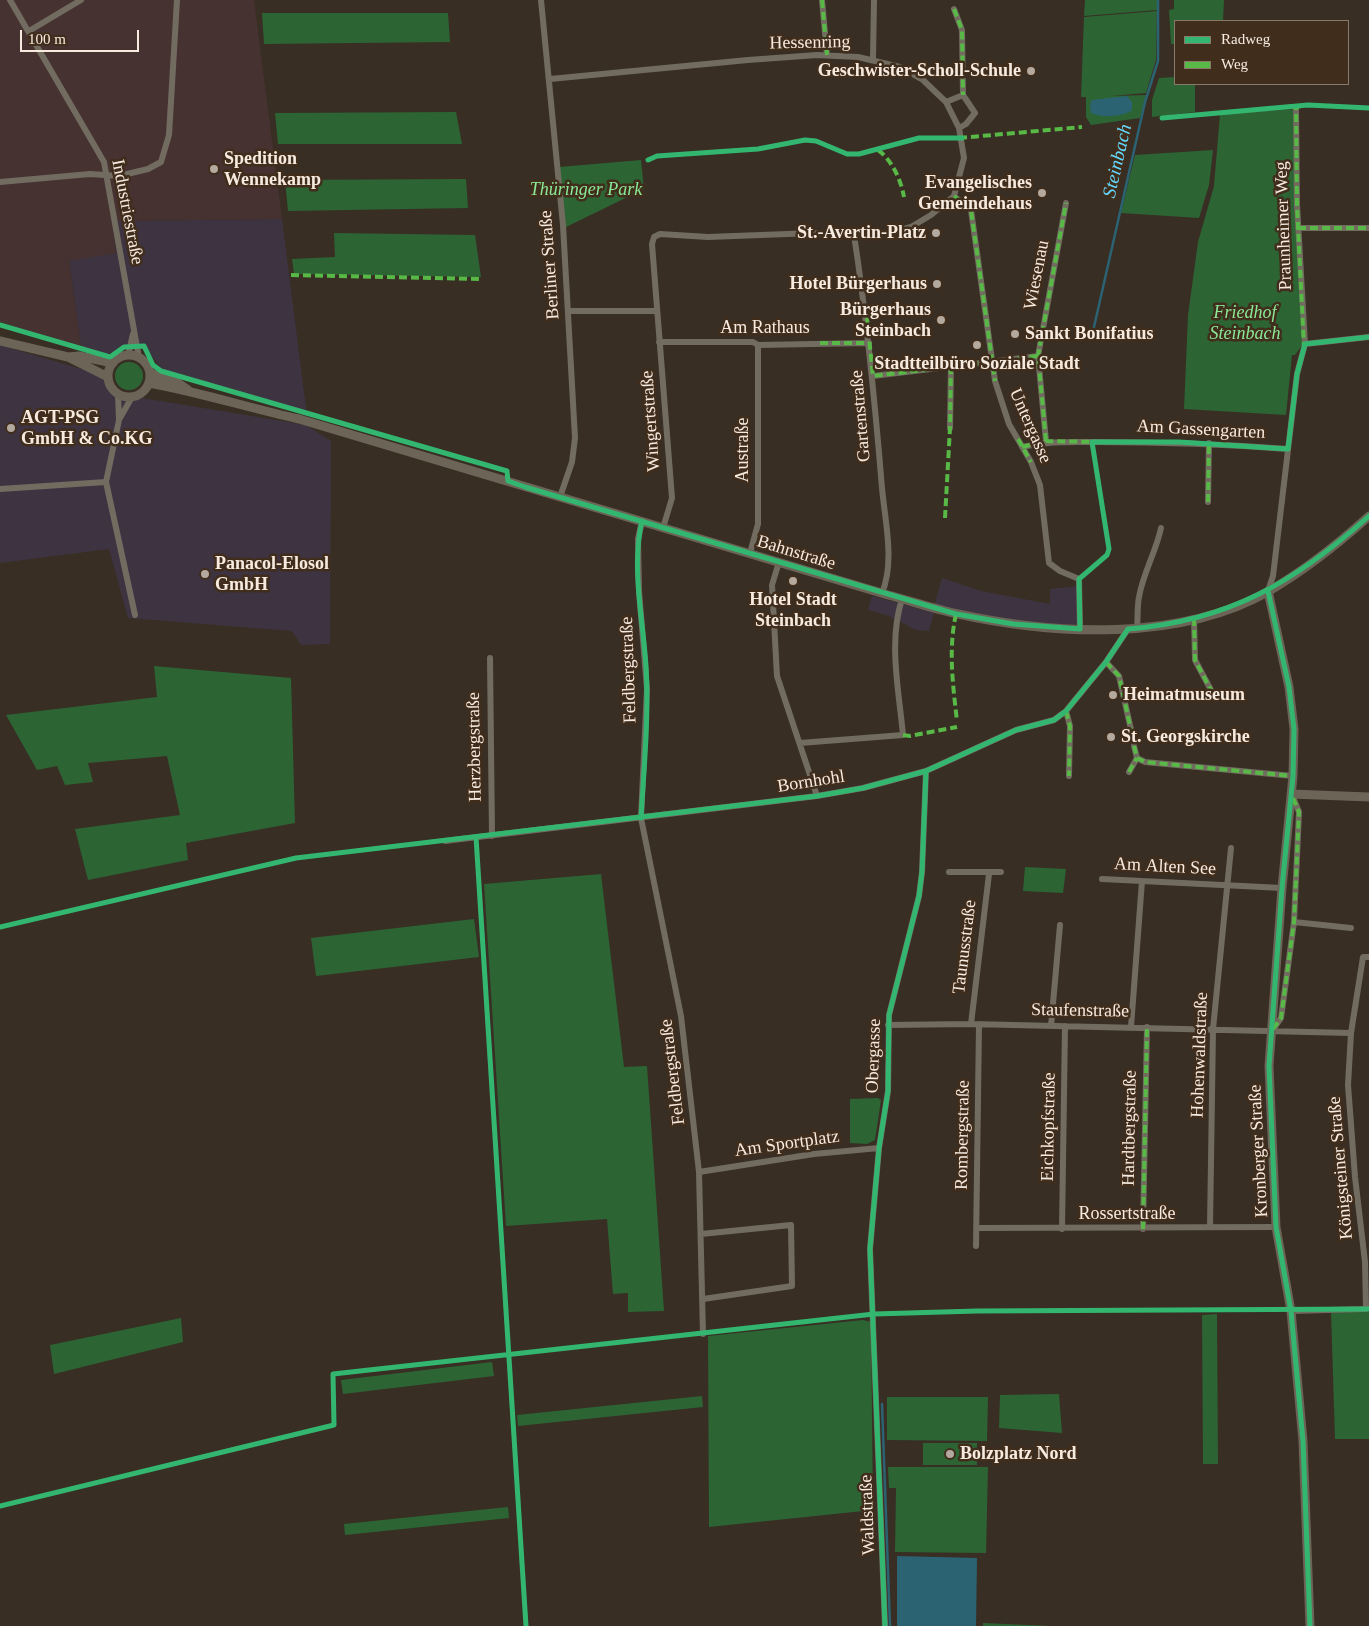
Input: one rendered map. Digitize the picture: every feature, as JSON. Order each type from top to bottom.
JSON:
[{"type":"main road","points":[[0,341],[68,357],[108,377]]},
{"type":"main road","points":[[68,357],[79,356],[113,364]]},
{"type":"main road","points":[[128,356],[139,358],[144,362],[150,373],[149,383],[144,390],[132,397],[118,394],[111,387],[108,377],[113,364],[128,356]]},
{"type":"main road","name":"Bahnstraße","points":[[150,373],[178,383],[188,390]]},
{"type":"main road","name":"Bahnstraße","points":[[149,383],[188,390],[221,401],[299,420],[750,553],[882,594],[978,618],[1014,624],[1080,630],[1133,629],[1194,618],[1232,606],[1268,591],[1324,553],[1369,516]]},
{"type":"main road","points":[[1268,591],[1289,687],[1294,729],[1291,794],[1369,797]]},
{"type":"main road","name":"Kronberger Straße","points":[[1291,794],[1269,1066],[1276,1226],[1291,1311],[1303,1441],[1310,1626]]},
{"type":"street","name":"Industriestraße","points":[[10,0],[100,155],[108,176],[133,334],[138,346],[139,358]]},
{"type":"street","points":[[29,31],[81,0]]},
{"type":"street","points":[[0,182],[90,174],[119,176],[148,169],[161,162],[167,147],[177,0]]},
{"type":"street","name":"Berliner Straße","points":[[541,0],[550,79],[569,311],[575,438],[572,462],[560,497]]},
{"type":"street","points":[[822,0],[827,55]]},
{"type":"street","points":[[872,59],[874,0]]},
{"type":"street","points":[[954,9],[962,30],[963,95],[975,113],[966,124],[959,128]]},
{"type":"street","name":"Hessenring","points":[[550,79],[713,63],[827,55],[872,59],[912,72],[928,83],[946,102],[959,128],[964,158],[954,196]]},
{"type":"street","points":[[946,102],[963,95]]},
{"type":"street","name":"Praunheimer Weg","points":[[1268,591],[1273,576],[1297,374],[1305,344],[1298,228],[1296,107]]},
{"type":"street","points":[[854,235],[888,233],[911,227],[931,215],[954,196]]},
{"type":"street","name":"Untergasse","points":[[954,196],[971,210],[990,360],[999,398],[1009,424],[1040,485],[1050,562],[1060,571],[1079,579],[1080,630]]},
{"type":"street","name":"Wiesenau","points":[[1046,441],[1038,356],[1066,203]]},
{"type":"street","points":[[1298,228],[1369,228]]},
{"type":"street","name":"Wingertstraße","points":[[663,528],[672,498],[656,311],[652,244],[654,237],[660,234],[708,236],[814,233],[854,235]]},
{"type":"street","name":"Gartenstraße","points":[[854,235],[873,376],[888,572],[882,594]]},
{"type":"street","points":[[569,311],[656,311]]},
{"type":"street","name":"Industriestraße","points":[[128,356],[133,334]]},
{"type":"street","points":[[1305,344],[1369,337]]},
{"type":"street","name":"Am Rathaus","points":[[660,342],[752,342],[758,345],[869,343]]},
{"type":"street","name":"Austraße","points":[[750,553],[758,524],[758,345]]},
{"type":"street","points":[[873,376],[990,360],[1038,356]]},
{"type":"street","points":[[950,428],[951,365]]},
{"type":"street","points":[[118,394],[119,420],[106,482],[136,615]]},
{"type":"street","points":[[119,420],[132,397]]},
{"type":"street","name":"Am Gassengarten","points":[[1022,447],[1046,441],[1209,443],[1288,449]]},
{"type":"street","name":"Am Gassengarten","points":[[1208,502],[1209,443]]},
{"type":"street","points":[[0,489],[106,482]]},
{"type":"street","name":"Feldbergstraße","points":[[642,521],[638,539],[639,591],[647,690],[642,818],[680,1008],[699,1172],[703,1334]]},
{"type":"street","points":[[1133,629],[1139,596],[1158,545],[1161,528]]},
{"type":"street","points":[[779,562],[772,585],[776,666],[817,796]]},
{"type":"street","points":[[800,743],[903,734],[895,638],[902,599]]},
{"type":"street","points":[[1194,618],[1195,660],[1212,692]]},
{"type":"street","name":"Bornhohl","points":[[445,841],[817,796],[863,788],[926,771],[1016,730],[1054,720],[1066,710],[1133,629]]},
{"type":"street","name":"Herzbergstraße","points":[[490,658],[492,836]]},
{"type":"street","points":[[1106,662],[1119,676],[1132,734]]},
{"type":"street","points":[[1066,710],[1070,726],[1069,776]]},
{"type":"street","points":[[1129,772],[1137,758],[1134,746]]},
{"type":"street","points":[[1137,758],[1145,762],[1293,776]]},
{"type":"street","name":"Obergasse","points":[[874,1314],[870,1249],[879,1148],[888,1090],[888,1025],[891,1003],[919,896],[922,872],[926,771]]},
{"type":"street","name":"Kronberger Straße","points":[[1272,1031],[1281,1018],[1294,922],[1299,812],[1291,794]]},
{"type":"street","name":"Am Alten See","points":[[1227,885],[1231,848]]},
{"type":"street","name":"Taunusstraße","points":[[948,872],[989,874],[1001,872]]},
{"type":"street","name":"Taunusstraße","points":[[971,1024],[989,874]]},
{"type":"street","name":"Am Alten See","points":[[1102,879],[1282,888]]},
{"type":"street","points":[[1131,1027],[1142,881]]},
{"type":"street","name":"Hohenwaldstraße","points":[[1210,1228],[1213,1029],[1227,885]]},
{"type":"street","points":[[1294,922],[1351,928]]},
{"type":"street","points":[[1051,1026],[1060,925]]},
{"type":"street","name":"Königsteiner Straße","points":[[1291,1311],[1366,1309],[1365,1262],[1355,1177],[1348,1085],[1351,1033],[1363,957],[1369,957]]},
{"type":"street","name":"Staufenstraße","points":[[888,1025],[979,1024],[1272,1031]]},
{"type":"street","name":"Rombergstraße","points":[[976,1246],[979,1024]]},
{"type":"street","name":"Eichkopfstraße","points":[[1062,1229],[1065,1026]]},
{"type":"street","name":"Hardtbergstraße","points":[[1143,1228],[1147,1028]]},
{"type":"street","points":[[1272,1031],[1351,1033]]},
{"type":"street","name":"Am Sportplatz","points":[[699,1172],[814,1154],[879,1148]]},
{"type":"street","points":[[701,1234],[791,1226],[792,1286],[703,1299]]},
{"type":"street","name":"Rossertstraße","points":[[977,1228],[1062,1229],[1276,1226]]},
{"type":"street","name":"Waldstraße","points":[[874,1314],[885,1626]]},
{"type":"shaded area","points":[[0,0],[254,0],[282,219],[112,221],[116,253],[69,261],[81,347],[0,322]]},
{"type":"shaded area","points":[[282,219],[307,416],[162,369],[146,349],[119,350],[107,354],[81,347],[69,260],[116,253],[111,221]]},
{"type":"shaded area","points":[[0,345],[101,375],[112,393],[306,425],[331,441],[330,644],[301,645],[292,631],[128,618],[109,549],[0,563]]},
{"type":"shaded area","points":[[942,578],[981,591],[1050,604],[1050,589],[1079,586],[1080,629],[1013,623],[934,607]]},
{"type":"shaded area","points":[[872,596],[934,613],[929,631],[916,630],[889,616],[868,610]]},
{"type":"green space","points":[[1085,0],[1157,0],[1157,10],[1084,16]]},
{"type":"green space","points":[[1174,0],[1224,0],[1223,20],[1174,20],[1174,44],[1171,44],[1169,10],[1174,9]]},
{"type":"green space","points":[[1157,11],[1156,60],[1146,93],[1111,96],[1146,95],[1140,118],[1091,125],[1086,117],[1086,97],[1081,97],[1084,17]]},
{"type":"green space","points":[[262,13],[448,13],[450,42],[264,44]]},
{"type":"green space","points":[[1174,77],[1174,85],[1195,85],[1195,112],[1152,117],[1152,100],[1159,78]]},
{"type":"green space","name":"Friedhof Steinbach","points":[[1295,109],[1294,204],[1303,344],[1295,355],[1292,355],[1286,415],[1184,409],[1188,315],[1198,242],[1214,186],[1220,114]]},
{"type":"green space","points":[[456,112],[462,144],[278,144],[275,113]]},
{"type":"green space","points":[[1213,150],[1209,185],[1199,218],[1121,213],[1135,155]]},
{"type":"green space","name":"Thüringer Park","points":[[641,160],[644,189],[564,228],[559,167]]},
{"type":"green space","points":[[466,179],[468,208],[288,211],[285,180]]},
{"type":"green space","points":[[334,233],[475,235],[481,277],[294,274],[292,259],[335,257]]},
{"type":"green space","points":[[129,362],[139,366],[143,376],[139,386],[129,390],[119,386],[115,376],[119,366]]},
{"type":"green space","points":[[154,666],[291,678],[295,823],[186,843],[188,860],[88,880],[75,829],[180,815],[167,756],[88,763],[93,782],[65,785],[57,766],[37,770],[6,715],[157,697]]},
{"type":"green space","points":[[1025,867],[1066,869],[1063,893],[1023,891]]},
{"type":"green space","points":[[601,874],[624,1067],[647,1066],[664,1311],[628,1312],[628,1293],[613,1294],[607,1219],[506,1226],[484,884]]},
{"type":"green space","points":[[474,919],[479,957],[316,976],[311,938]]},
{"type":"green space","points":[[878,1098],[881,1100],[875,1140],[867,1144],[850,1143],[850,1099]]},
{"type":"green space","points":[[1331,1312],[1369,1312],[1369,1439],[1335,1439]]},
{"type":"green space","points":[[1217,1314],[1218,1464],[1203,1464],[1202,1315]]},
{"type":"green space","points":[[181,1318],[183,1342],[54,1374],[50,1345]]},
{"type":"green space","points":[[863,1320],[871,1322],[873,1510],[709,1527],[708,1336]]},
{"type":"green space","points":[[492,1362],[494,1376],[343,1394],[341,1380]]},
{"type":"green space","points":[[1059,1394],[1062,1433],[999,1428],[1000,1395]]},
{"type":"green space","points":[[702,1396],[703,1407],[518,1426],[517,1415]]},
{"type":"green space","points":[[887,1397],[988,1397],[987,1441],[887,1440]]},
{"type":"green space","name":"Bolzplatz Nord","points":[[923,1443],[977,1443],[977,1465],[923,1465]]},
{"type":"green space","points":[[888,1467],[988,1467],[986,1553],[895,1552],[896,1488],[889,1488]]},
{"type":"green space","points":[[508,1507],[509,1518],[345,1535],[344,1524]]},
{"type":"green space","points":[[983,1623],[1051,1626],[983,1626]]},
{"type":"water","points":[[1127,96],[1132,102],[1132,110],[1128,112],[1112,116],[1100,116],[1091,113],[1090,105],[1092,100]]},
{"type":"water","points":[[897,1556],[977,1558],[976,1626],[897,1626]]},
{"type":"waterway","name":"Steinbach","points":[[1094,327],[1145,102],[1158,61],[1158,0]]},
{"type":"waterway","points":[[882,1404],[890,1626]]},
{"type":"marked path","points":[[822,0],[827,55]]},
{"type":"marked path","points":[[954,9],[962,30],[963,95]]},
{"type":"marked path","points":[[1301,106],[1296,107],[1297,205],[1304,347]]},
{"type":"marked path","points":[[959,138],[1082,127]]},
{"type":"marked path","points":[[878,150],[888,159],[895,171],[904,197]]},
{"type":"marked path","points":[[954,196],[971,210],[995,381]]},
{"type":"marked path","points":[[1046,441],[1038,356],[1066,203]]},
{"type":"marked path","points":[[1298,228],[1369,228]]},
{"type":"marked path","points":[[291,275],[483,279]]},
{"type":"marked path","points":[[867,318],[873,376],[1038,356]]},
{"type":"marked path","points":[[820,343],[869,343]]},
{"type":"marked path","points":[[945,518],[951,365]]},
{"type":"marked path","points":[[1018,439],[1031,462]]},
{"type":"marked path","points":[[1022,447],[1046,441],[1097,442]]},
{"type":"marked path","points":[[1208,502],[1209,443]]},
{"type":"marked path","points":[[956,614],[952,654],[957,721]]},
{"type":"marked path","points":[[1194,618],[1195,660],[1212,692]]},
{"type":"marked path","points":[[1106,662],[1119,676],[1132,734]]},
{"type":"marked path","points":[[1066,711],[1070,726],[1069,776]]},
{"type":"marked path","points":[[903,735],[910,736],[957,727]]},
{"type":"marked path","points":[[1134,746],[1137,758],[1145,762],[1293,776]]},
{"type":"marked path","points":[[1129,772],[1137,758]]},
{"type":"marked path","points":[[1273,1029],[1281,1018],[1294,922],[1299,812],[1293,798]]},
{"type":"marked path","points":[[1143,1229],[1147,1027]]},
{"type":"cycle path","points":[[1162,118],[1308,105],[1369,108]]},
{"type":"cycle path","points":[[648,160],[657,156],[758,149],[805,140],[816,141],[847,154],[859,154],[919,138],[962,138]]},
{"type":"cycle path","points":[[0,325],[110,357],[124,347],[144,346],[153,365],[161,371],[507,471],[508,481],[525,487],[956,614],[1013,624],[1080,629],[1079,579],[1107,555],[1109,549],[1092,442],[1179,442],[1288,449],[1297,374],[1305,344],[1369,337]]},
{"type":"cycle path","points":[[0,927],[296,858],[817,796],[863,788],[926,771],[1016,730],[1054,720],[1066,711],[1106,662],[1128,629],[1164,625],[1198,617],[1229,607],[1259,594],[1287,579],[1314,560],[1369,516]]},
{"type":"cycle path","points":[[641,818],[647,704],[646,666],[638,575],[639,539],[642,521]]},
{"type":"cycle path","points":[[1268,591],[1289,687],[1294,729],[1293,776],[1282,888],[1269,1066],[1276,1227],[1291,1311],[1303,1441],[1310,1626]]},
{"type":"cycle path","points":[[885,1626],[870,1249],[879,1148],[888,1091],[889,1015],[919,896],[922,872],[926,771]]},
{"type":"cycle path","points":[[476,837],[526,1626]]},
{"type":"cycle path","points":[[0,1506],[334,1425],[333,1374],[874,1314],[977,1311],[1369,1309]]},
{"type":"place","name":"Geschwister-Scholl-Schule","points":[[1031,71]]},
{"type":"place","name":"Spedition Wennekamp","points":[[214,169]]},
{"type":"place","name":"Evangelisches Gemeindehaus","points":[[1042,193]]},
{"type":"place","name":"St.-Avertin-Platz","points":[[936,233]]},
{"type":"place","name":"Hotel Bürgerhaus","points":[[937,284]]},
{"type":"place","name":"Bürgerhaus Steinbach","points":[[941,320]]},
{"type":"place","name":"Sankt Bonifatius","points":[[1015,334]]},
{"type":"place","name":"Stadtteilbüro Soziale Stadt","points":[[977,345]]},
{"type":"place","name":"AGT-PSG GmbH & Co.KG","points":[[11,428]]},
{"type":"place","name":"Panacol-Elosol GmbH","points":[[205,574]]},
{"type":"place","name":"Hotel Stadt Steinbach","points":[[793,581]]},
{"type":"place","name":"Heimatmuseum","points":[[1113,695]]},
{"type":"place","name":"St. Georgskirche","points":[[1111,737]]},
{"type":"place","name":"Bolzplatz Nord","points":[[950,1454]]}]
